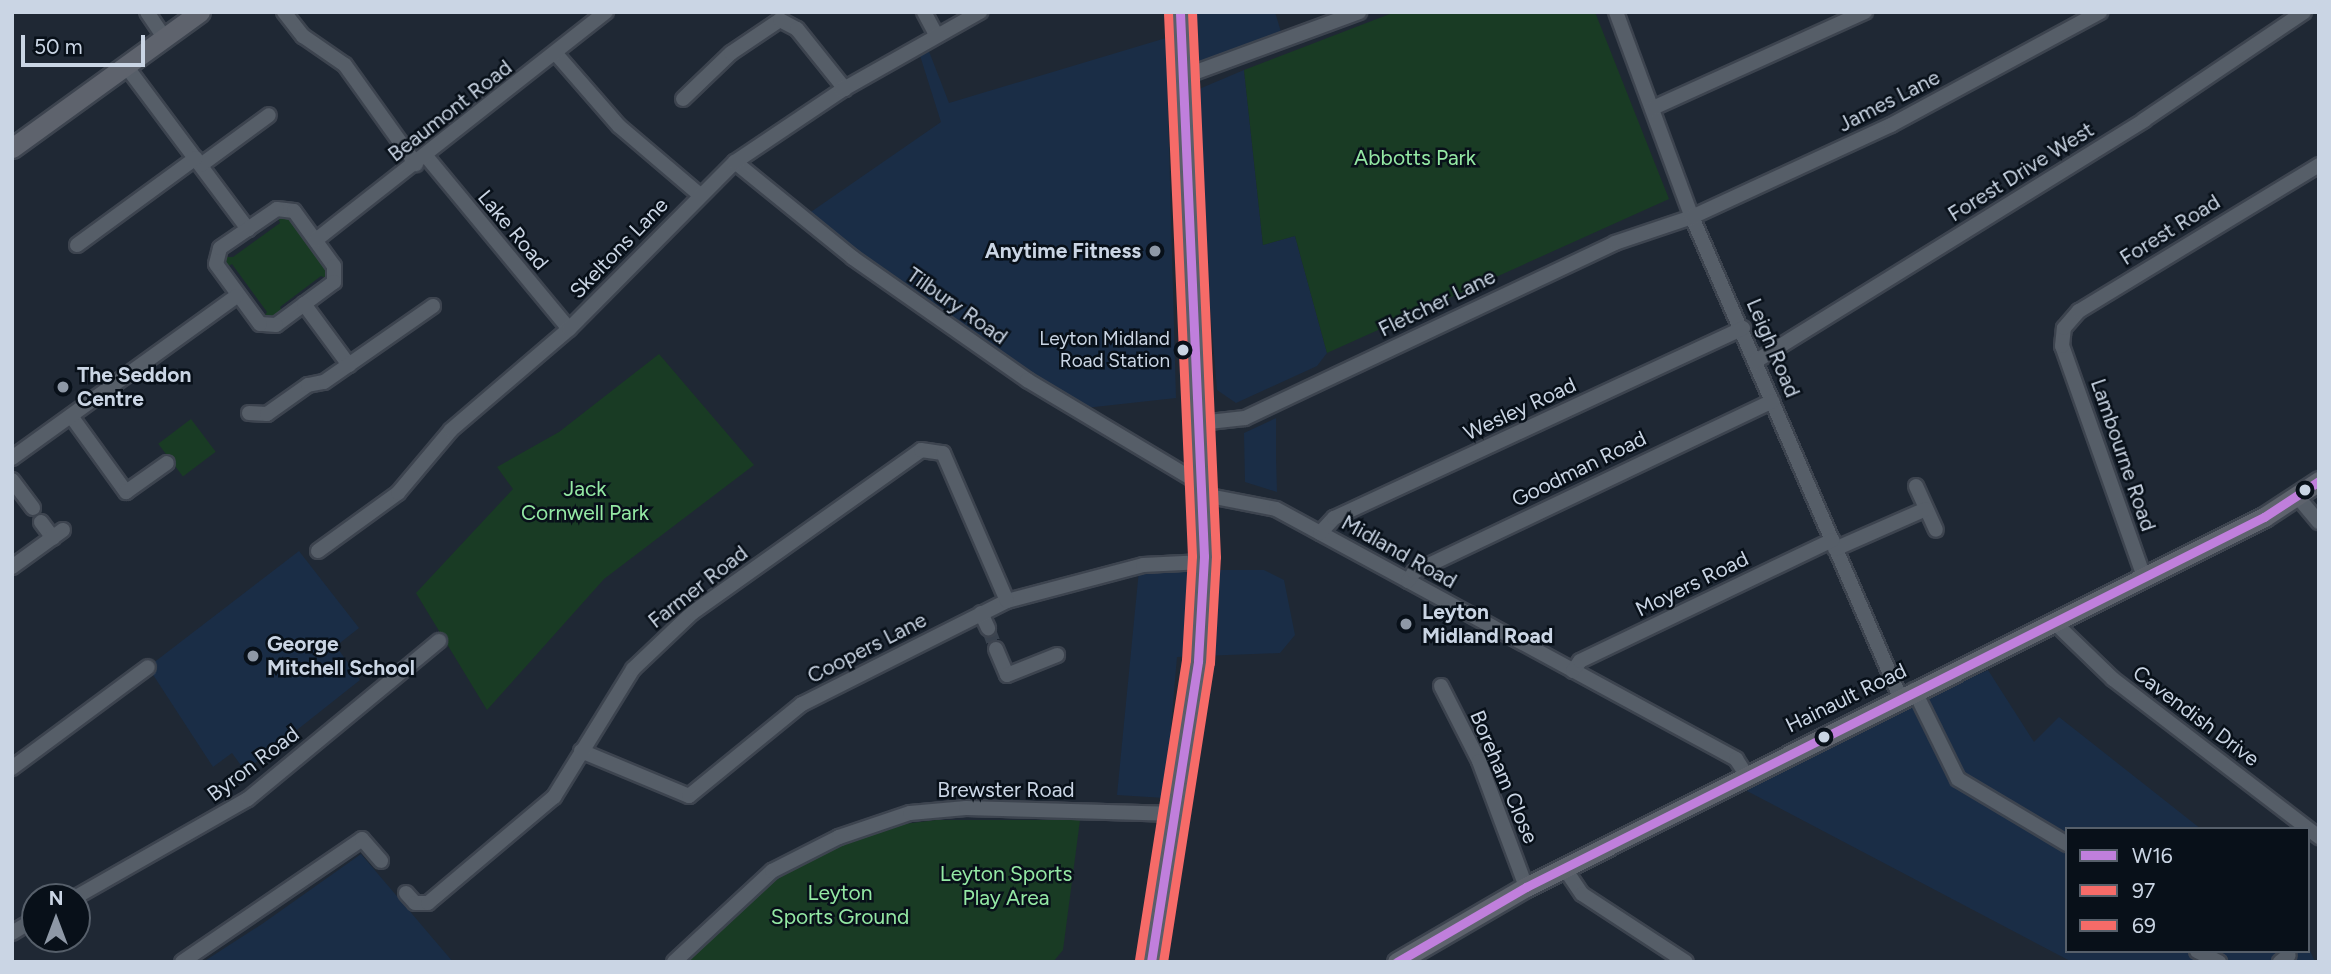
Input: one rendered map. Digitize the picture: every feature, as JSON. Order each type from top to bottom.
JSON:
[{"type":"main road","points":[[1151,962],[1177,814],[1204,562],[1204,490],[1180,78],[1180,12]]},
{"type":"street","points":[[147,12],[165,39]]},
{"type":"street","points":[[12,148],[200,12]]},
{"type":"street","name":"Lake Road","points":[[284,12],[303,36],[345,65],[421,160],[569,329]]},
{"type":"street","name":"Beaumont Road","points":[[316,240],[557,55],[606,12]]},
{"type":"street","points":[[924,12],[936,35]]},
{"type":"street","name":"Skeltons Lane","points":[[318,551],[398,493],[451,430],[569,329],[699,194],[735,162],[845,89],[980,12]]},
{"type":"street","points":[[1180,78],[1359,12]]},
{"type":"street","name":"Leigh Road","points":[[1616,12],[1692,217],[1743,328],[1834,544],[1907,693],[1958,779],[2065,843]]},
{"type":"street","points":[[1653,108],[1866,12]]},
{"type":"street","name":"James Lane","points":[[1692,217],[1891,125],[2100,12]]},
{"type":"street","name":"Forest Drive West","points":[[1756,361],[2144,120],[2304,12]]},
{"type":"street","points":[[683,99],[731,53],[780,20],[797,29],[845,89]]},
{"type":"street","points":[[557,55],[619,126],[699,194]]},
{"type":"street","points":[[126,66],[248,229]]},
{"type":"street","points":[[77,245],[269,116]]},
{"type":"street","name":"Tilbury Road","points":[[735,162],[853,258],[1027,380],[1204,490]]},
{"type":"street","name":"Forest Road","points":[[2062,346],[2064,328],[2079,310],[2319,165]]},
{"type":"street","points":[[277,209],[294,211],[334,266],[334,282],[276,325],[260,324],[216,264],[220,248],[248,229],[277,209]]},
{"type":"street","name":"Fletcher Lane","points":[[1200,423],[1245,418],[1615,243],[1692,217]]},
{"type":"street","points":[[12,458],[237,296]]},
{"type":"street","points":[[304,304],[349,365]]},
{"type":"street","points":[[249,413],[267,414],[349,365],[433,306]]},
{"type":"street","name":"Wesley Road","points":[[1320,533],[1334,518],[1743,328]]},
{"type":"street","name":"Lambourne Road","points":[[2062,346],[2144,577]]},
{"type":"street","name":"Goodman Road","points":[[1408,581],[1414,572],[1772,401]]},
{"type":"street","points":[[71,416],[126,492],[167,463]]},
{"type":"street","name":"Farmer Road","points":[[405,892],[415,903],[428,903],[554,797],[633,669],[692,612],[921,450],[943,453],[1007,601]]},
{"type":"street","points":[[12,480],[33,508]]},
{"type":"street","name":"Hainault Road","points":[[1397,962],[1525,887],[1565,869],[1745,773],[2144,577],[2297,496],[2319,481]]},
{"type":"street","points":[[1916,486],[1936,530]]},
{"type":"street","name":"Midland Road","points":[[1204,490],[1265,504],[1736,760],[1745,773]]},
{"type":"street","points":[[2297,496],[2319,522]]},
{"type":"street","name":"Moyers Road","points":[[1573,671],[1580,661],[1834,544],[1926,509]]},
{"type":"street","points":[[12,567],[58,534],[41,522]]},
{"type":"street","name":"Coopers Lane","points":[[581,751],[676,795],[699,793],[802,704],[981,612],[1007,601],[1143,565],[1204,562]]},
{"type":"street","points":[[981,612],[988,628]]},
{"type":"street","name":"Cavendish Drive","points":[[2054,622],[2113,679],[2306,827]]},
{"type":"street","name":"Byron Road","points":[[91,888],[248,799],[439,641]]},
{"type":"street","points":[[996,649],[1007,676],[1057,655]]},
{"type":"street","points":[[12,768],[148,667]]},
{"type":"street","name":"Boreham Close","points":[[1441,686],[1479,761],[1525,887]]},
{"type":"street","name":"Brewster Road","points":[[674,962],[772,871],[839,837],[910,813],[967,808],[1177,814]]},
{"type":"street","points":[[182,962],[362,839],[381,860]]},
{"type":"street","points":[[1565,869],[1581,894],[1686,962]]},
{"type":"street","points":[[2201,953],[2218,962]]},
{"type":"shaded area","points":[[1191,12],[1275,12],[1281,32],[1193,65]]},
{"type":"shaded area","points":[[1166,38],[1176,398],[1076,409],[805,216],[941,122],[917,46],[925,41],[949,103]]},
{"type":"shaded area","points":[[1244,70],[1263,245],[1295,236],[1327,353],[1317,366],[1236,403],[1217,390],[1192,92]]},
{"type":"shaded area","points":[[1276,418],[1277,492],[1245,482],[1244,433]]},
{"type":"shaded area","name":"George Mitchell School","points":[[299,551],[359,628],[336,646],[360,680],[245,771],[232,753],[213,767],[148,667]]},
{"type":"shaded area","points":[[1139,570],[1264,570],[1284,580],[1295,635],[1280,653],[1177,657],[1165,798],[1117,795]]},
{"type":"shaded area","points":[[1988,670],[2034,742],[2059,717],[2198,827],[2065,827],[2065,953],[2310,953],[2310,951],[2315,962],[2072,962],[1747,791],[1759,774]]},
{"type":"shaded area","points":[[361,854],[453,962],[203,962],[262,924]]},
{"type":"green space","name":"Abbotts Park","points":[[1395,12],[1595,12],[1669,199],[1327,353],[1295,236],[1263,245],[1244,70]]},
{"type":"green space","points":[[289,216],[327,267],[328,279],[321,276],[280,307],[283,312],[274,319],[264,317],[267,312],[232,264],[227,267],[225,257],[233,257],[280,223],[278,218]]},
{"type":"green space","name":"Jack Cornwell Park","points":[[659,354],[754,465],[604,579],[487,710],[416,593],[513,489],[497,467],[559,432]]},
{"type":"green space","points":[[191,419],[216,452],[183,476],[158,444]]},
{"type":"green space","points":[[936,820],[1080,820],[1063,950],[1053,962],[688,962],[760,891],[807,859],[896,825]]},
{"type":"tunnel","points":[[988,628],[996,649]]},
{"type":"transit line","name":"W16","points":[[1151,962],[1198,661],[1204,556],[1180,12]]},
{"type":"transit line","name":"97","points":[[1163,962],[1210,663],[1216,557],[1192,12]]},
{"type":"transit line","name":"69","points":[[1139,960],[1186,660],[1192,556],[1168,13]]},
{"type":"transit line","name":"W16","points":[[1397,962],[1526,887],[2264,517],[2319,481]]},
{"type":"place","name":"Anytime Fitness","points":[[1155,251]]},
{"type":"place","name":"Leyton Midland Road Station","points":[[1183,350]]},
{"type":"place","name":"The Seddon Centre","points":[[63,387]]},
{"type":"place","name":"Leyton Midland Road","points":[[1406,624]]},
{"type":"place","name":"George Mitchell School","points":[[253,656]]},
{"type":"park label","name":"Leyton Sports Play Area","points":[[1006,886]]},
{"type":"park label","name":"Leyton Sports Ground","points":[[840,905]]}]
